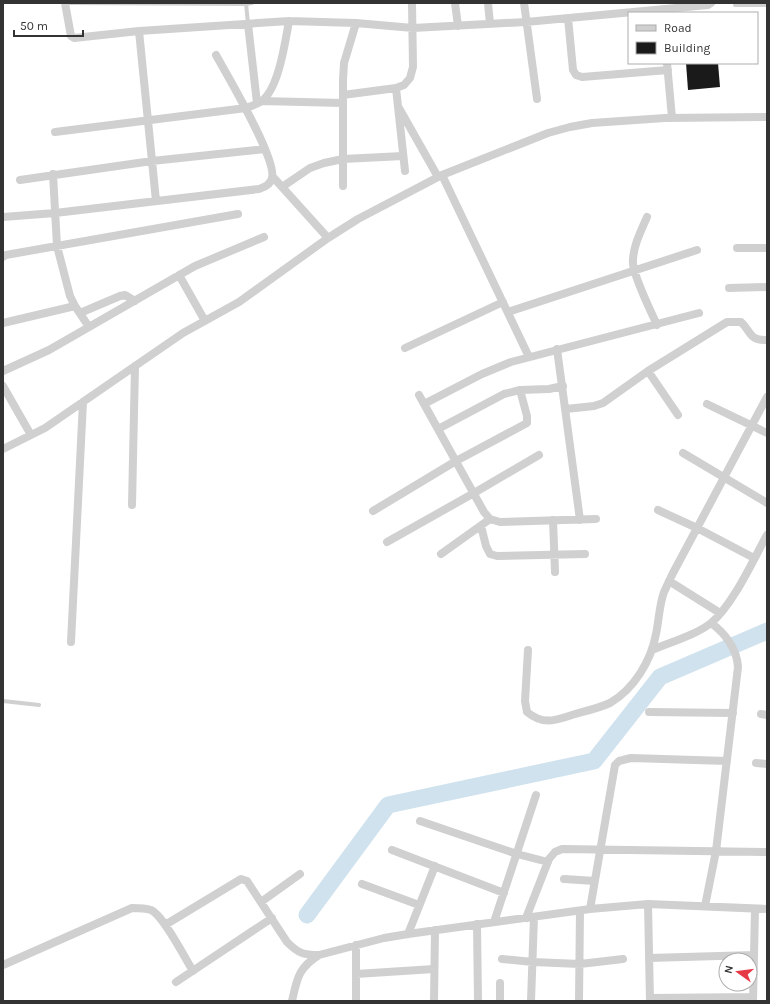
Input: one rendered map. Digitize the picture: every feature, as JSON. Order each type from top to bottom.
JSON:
[{"type":"street","points":[[66,3],[72,38],[139,31],[290,21],[356,23],[413,28],[526,22],[628,14]]},
{"type":"street","points":[[343,95],[396,88],[404,85],[410,78],[413,67],[412,3]]},
{"type":"street","points":[[455,3],[458,26]]},
{"type":"street","points":[[488,3],[490,24]]},
{"type":"street","points":[[524,3],[537,99]]},
{"type":"street","points":[[649,12],[708,5],[711,3]]},
{"type":"street","points":[[568,18],[573,70],[576,75],[582,76],[668,66],[672,118]]},
{"type":"street","points":[[55,132],[246,108],[259,102],[270,92],[276,78],[290,21]]},
{"type":"street","points":[[343,186],[344,63],[356,23]]},
{"type":"street","points":[[248,24],[259,102]]},
{"type":"street","points":[[139,31],[156,201]]},
{"type":"street","points":[[216,55],[246,108],[265,149],[273,177],[328,238]]},
{"type":"street","points":[[396,88],[405,171]]},
{"type":"street","points":[[259,102],[343,104]]},
{"type":"street","points":[[398,105],[440,176],[529,357]]},
{"type":"street","points":[[3,449],[45,428],[183,333],[239,302],[328,238],[358,219],[440,176],[548,133],[592,123],[672,118],[767,117]]},
{"type":"street","points":[[20,180],[53,174],[152,161],[265,149]]},
{"type":"street","points":[[282,187],[317,164],[343,159],[403,156]]},
{"type":"street","points":[[53,174],[57,246],[70,296],[89,327]]},
{"type":"street","points":[[3,217],[259,189],[266,187],[273,177]]},
{"type":"street","points":[[3,257],[6,255],[238,214]]},
{"type":"street","points":[[648,216],[640,231],[634,253],[633,264],[657,325]]},
{"type":"street","points":[[3,372],[49,350],[195,266],[264,236]]},
{"type":"street","points":[[737,248],[767,248]]},
{"type":"street","points":[[508,312],[697,250]]},
{"type":"street","points":[[179,275],[205,321]]},
{"type":"street","points":[[729,288],[767,287]]},
{"type":"street","points":[[3,323],[77,309],[125,295],[135,301]]},
{"type":"street","points":[[405,348],[503,302]]},
{"type":"street","points":[[424,404],[498,367],[558,349],[657,325],[699,313]]},
{"type":"street","points":[[566,409],[594,406],[603,403],[648,371],[727,322],[741,322],[749,334],[755,339],[767,340]]},
{"type":"street","points":[[558,349],[580,520]]},
{"type":"street","points":[[132,505],[135,366]]},
{"type":"street","points":[[648,371],[678,415]]},
{"type":"street","points":[[3,386],[31,436]]},
{"type":"street","points":[[438,429],[504,394],[520,390],[549,389],[563,386]]},
{"type":"street","points":[[373,510],[456,461],[527,423],[527,416],[520,390]]},
{"type":"street","points":[[419,395],[484,512],[490,519],[500,522],[596,519]]},
{"type":"street","points":[[528,650],[525,700],[527,712],[534,718],[542,721],[554,721],[609,703],[621,695],[644,667],[652,650],[660,608],[664,592],[669,581],[767,397]]},
{"type":"street","points":[[71,642],[83,402]]},
{"type":"street","points":[[707,404],[767,433]]},
{"type":"street","points":[[683,453],[767,503]]},
{"type":"street","points":[[387,542],[474,494],[539,455]]},
{"type":"street","points":[[658,510],[697,528],[754,558]]},
{"type":"street","points":[[440,554],[490,519]]},
{"type":"street","points":[[554,520],[555,572]]},
{"type":"street","points":[[481,526],[486,546],[490,554],[497,556],[585,554]]},
{"type":"street","points":[[652,650],[699,630],[711,623],[736,591],[767,535]]},
{"type":"street","points":[[669,581],[720,613]]},
{"type":"street","points":[[705,906],[716,851],[738,667],[736,654],[724,633],[711,623]]},
{"type":"street","points":[[649,712],[732,713]]},
{"type":"street","points":[[590,909],[615,765],[619,761],[631,758],[727,760]]},
{"type":"street","points":[[756,763],[767,764]]},
{"type":"street","points":[[494,922],[536,795]]},
{"type":"street","points":[[420,821],[517,854],[548,862]]},
{"type":"street","points":[[531,1001],[533,962],[530,917],[548,862],[555,852],[562,849],[601,849],[767,852]]},
{"type":"street","points":[[392,850],[504,893]]},
{"type":"street","points":[[408,934],[434,866]]},
{"type":"street","points":[[261,902],[300,874]]},
{"type":"street","points":[[165,925],[236,880],[240,879],[247,882],[287,942],[294,949],[306,955],[319,955],[384,938],[408,934],[590,909],[648,904],[767,909]]},
{"type":"street","points":[[564,879],[595,881]]},
{"type":"street","points":[[362,884],[420,905]]},
{"type":"street","points":[[648,904],[650,999],[753,999]]},
{"type":"street","points":[[3,965],[132,908],[144,908],[152,910],[160,918],[193,971]]},
{"type":"street","points":[[754,952],[755,909]]},
{"type":"street","points":[[579,1001],[580,910]]},
{"type":"street","points":[[176,982],[272,918]]},
{"type":"street","points":[[477,924],[478,1001]]},
{"type":"street","points":[[434,1001],[435,930]]},
{"type":"street","points":[[356,946],[356,1001]]},
{"type":"street","points":[[292,1001],[300,973],[305,965],[319,955]]},
{"type":"street","points":[[649,958],[718,956]]},
{"type":"street","points":[[502,959],[580,964],[623,960]]},
{"type":"street","points":[[356,974],[434,969]]},
{"type":"street","points":[[500,983],[500,1001]]},
{"type":"lane","points":[[66,3],[252,3]]},
{"type":"lane","points":[[246,4],[248,24]]},
{"type":"lane","points":[[735,5],[767,5]]},
{"type":"lane","points":[[3,701],[39,705]]},
{"type":"building","points":[[686,64],[718,64],[720,87],[688,90]]},
{"type":"waterway","points":[[307,915],[388,805],[594,761],[660,677],[767,631]]}]
